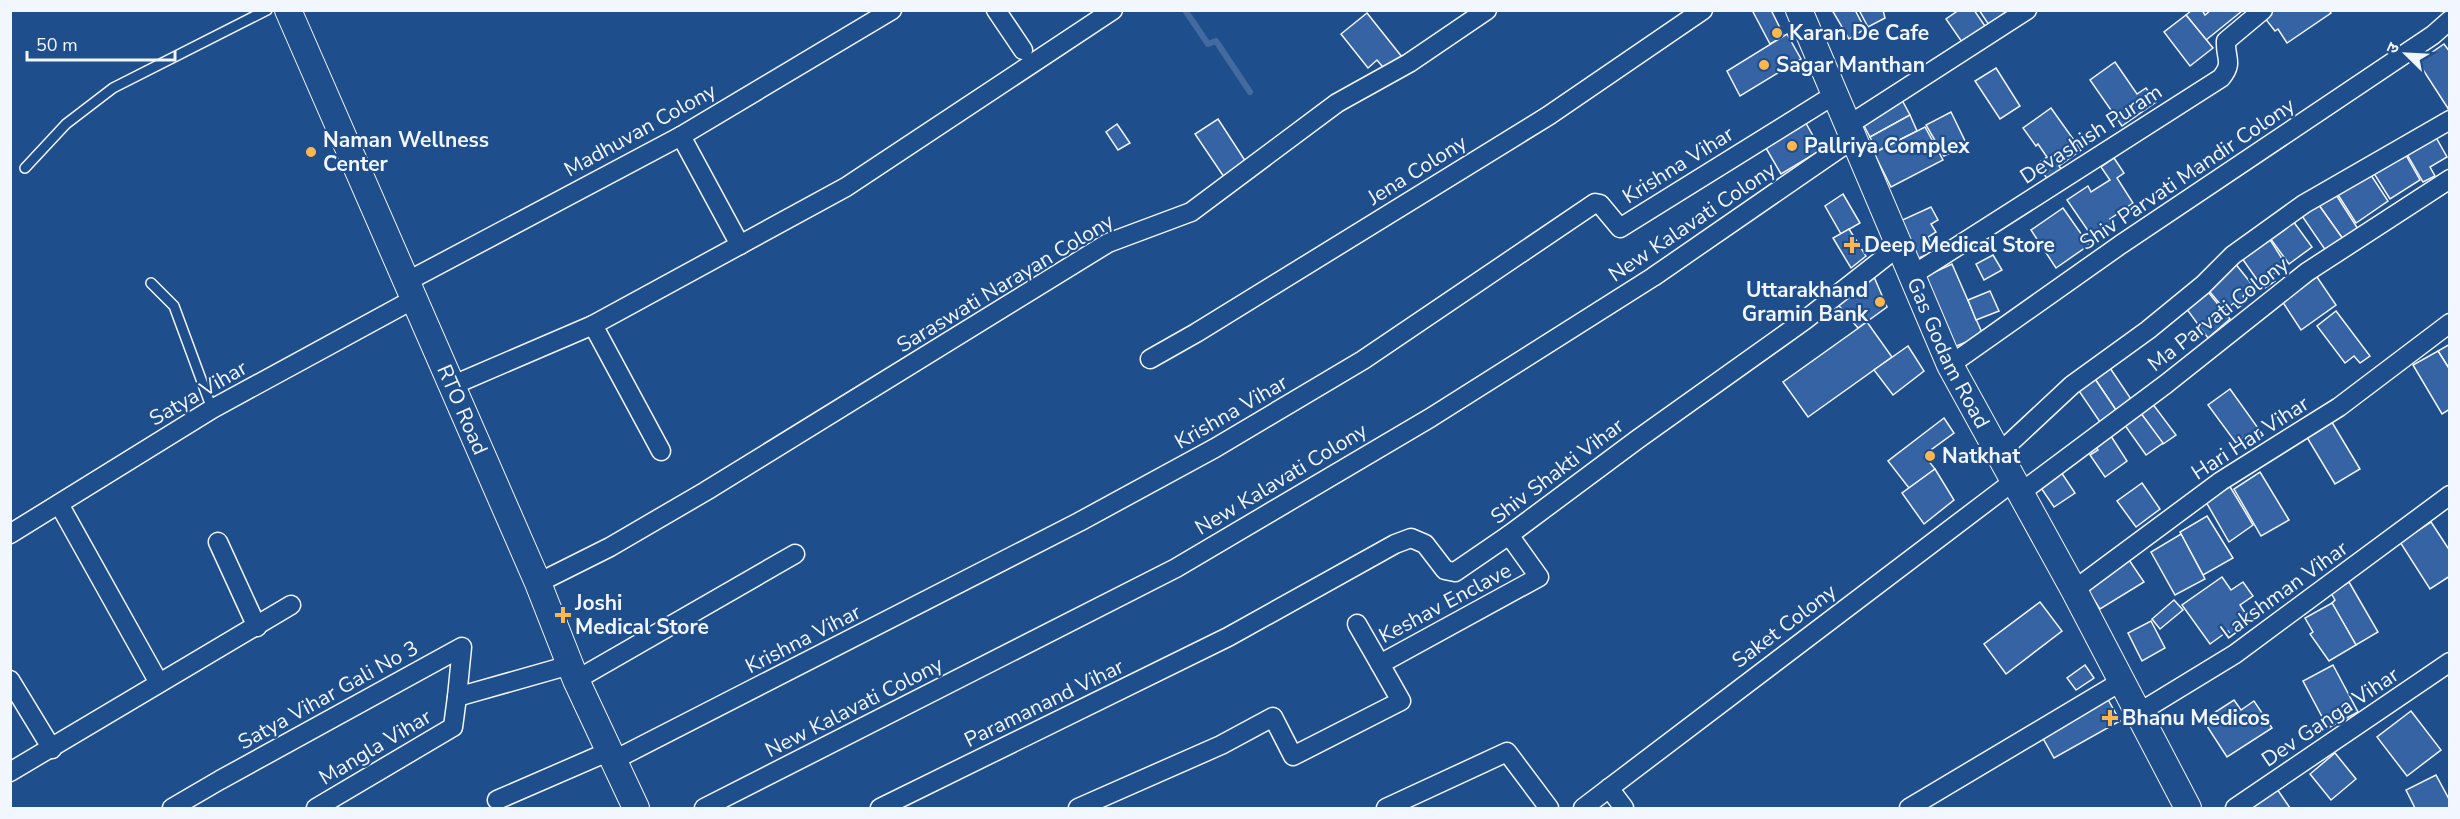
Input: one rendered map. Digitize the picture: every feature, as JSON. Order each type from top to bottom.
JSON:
[{"type":"main road","name":"RTO Road","points":[[288,10],[538,583],[573,673],[636,808]]},
{"type":"main road","name":"Gas Godam Road","points":[[1799,10],[1950,365],[2140,712],[2188,808]]},
{"type":"street","name":"Madhuvan Colony","points":[[410,290],[681,136],[892,10]]},
{"type":"street","points":[[996,10],[1023,50]]},
{"type":"street","points":[[451,386],[593,325],[846,187],[1113,10]]},
{"type":"street","name":"Saraswati Narayan Colony","points":[[538,583],[610,548],[706,491],[1108,243],[1191,212],[1337,103],[1409,63],[1487,10]]},
{"type":"street","name":"Jena Colony","points":[[1150,359],[1548,116],[1703,10]]},
{"type":"street","name":"New Kalavati Colony","points":[[704,808],[1176,568],[1430,418],[1642,283],[1850,133],[2027,10]]},
{"type":"street","name":"Devashish Puram","points":[[1911,276],[2221,78],[2228,69],[2226,41],[2263,10]]},
{"type":"street","name":"Shiv Parvati Mandir Colony","points":[[1950,365],[2120,246],[2433,35],[2450,20]]},
{"type":"street","name":"Krishna Vihar","points":[[612,755],[1079,522],[1215,448],[1363,360],[1595,203],[1600,204],[1620,228],[1834,95]]},
{"type":"street","points":[[1998,454],[2072,385],[2148,330],[2202,285],[2232,255],[2304,204],[2450,120]]},
{"type":"street","points":[[681,136],[740,245]]},
{"type":"street","name":"Ma Parvati Colony","points":[[2017,487],[2166,384],[2307,272],[2450,179]]},
{"type":"street","name":"Shiv Shakti Vihar","points":[[1228,637],[1395,544],[1411,538],[1425,544],[1445,570],[1455,572],[1805,320],[1898,247]]},
{"type":"street","name":"Satya Vihar","points":[[10,534],[410,290]]},
{"type":"street","name":"Hari Har Vihar","points":[[2074,590],[2221,481],[2339,407],[2450,323]]},
{"type":"street","points":[[593,325],[661,451]]},
{"type":"street","name":"Saket Colony","points":[[1583,808],[2017,487]]},
{"type":"street","name":"Lakshman Vihar","points":[[2140,712],[2235,654],[2450,495]]},
{"type":"street","points":[[58,504],[159,683]]},
{"type":"street","name":"Keshav Enclave","points":[[1078,808],[1221,745],[1273,717],[1293,756],[1401,701],[1380,664],[1537,579],[1538,575],[1509,535]]},
{"type":"street","points":[[218,542],[257,627]]},
{"type":"street","points":[[457,697],[573,673],[795,554]]},
{"type":"street","points":[[10,772],[291,605]]},
{"type":"street","points":[[1357,624],[1380,664]]},
{"type":"street","name":"Paramanand Vihar","points":[[880,808],[1228,637]]},
{"type":"street","name":"Satya Vihar Gali No 3","points":[[172,808],[462,647],[457,697]]},
{"type":"street","name":"Dev Ganga Vihar","points":[[2235,808],[2450,662]]},
{"type":"street","points":[[10,680],[52,749]]},
{"type":"street","points":[[1909,808],[2122,681]]},
{"type":"street","name":"Mangla Vihar","points":[[316,808],[453,727],[457,697]]},
{"type":"street","points":[[1386,808],[1507,752],[1549,808]]},
{"type":"street","points":[[497,800],[612,755]]},
{"type":"street","points":[[1609,788],[1624,808]]},
{"type":"lane","points":[[26,168],[66,124],[113,88],[267,10]]},
{"type":"lane","points":[[152,283],[174,306],[212,409]]},
{"type":"building","points":[[1752,10],[1771,10],[1784,36],[1770,44]]},
{"type":"building","points":[[1832,10],[1855,10],[1865,29],[1849,39]]},
{"type":"building","points":[[1859,10],[1883,10],[1885,18],[1868,27]]},
{"type":"building","points":[[1959,10],[1974,10],[1987,29],[1964,45],[1946,19]]},
{"type":"building","points":[[1979,10],[2008,10],[1989,25]]},
{"type":"building","points":[[2192,10],[2202,10],[2205,15],[2211,10],[2242,11],[2206,40],[2186,15]]},
{"type":"building","points":[[2273,10],[2329,10],[2331,13],[2287,43],[2278,29],[2275,31],[2264,17]]},
{"type":"building","points":[[1367,13],[1402,57],[1386,71],[1377,60],[1368,68],[1341,34]]},
{"type":"building","points":[[2186,15],[2213,48],[2190,66],[2164,32]]},
{"type":"building","name":"Sagar Manthan","points":[[1787,34],[1801,59],[1740,96],[1727,71]]},
{"type":"building","points":[[2444,44],[2450,52],[2449,110],[2418,62]]},
{"type":"building","points":[[2115,62],[2137,94],[2146,88],[2156,102],[2122,126],[2090,80]]},
{"type":"building","points":[[1996,68],[2020,106],[2000,119],[1975,81]]},
{"type":"building","points":[[1902,100],[1910,115],[1870,137],[1862,122]]},
{"type":"building","points":[[2051,108],[2081,150],[2059,166],[2062,170],[2048,180],[2037,164],[2047,157],[2023,128]]},
{"type":"building","points":[[1951,112],[1967,145],[1944,156],[1926,125]]},
{"type":"building","points":[[1910,115],[1917,131],[1877,151],[1870,137]]},
{"type":"building","name":"Pallriya Complex","points":[[1803,118],[1821,150],[1781,174],[1763,143]]},
{"type":"building","points":[[1218,119],[1246,162],[1224,177],[1195,134]]},
{"type":"building","points":[[1117,124],[1130,143],[1118,150],[1106,132]]},
{"type":"building","points":[[1925,127],[1943,160],[1891,187],[1874,153]]},
{"type":"building","points":[[2433,132],[2447,157],[2430,167],[2435,176],[2423,182],[2404,149]]},
{"type":"building","points":[[2402,148],[2420,180],[2390,199],[2370,167]]},
{"type":"building","points":[[2114,158],[2124,173],[2117,178],[2133,203],[2110,219],[2113,223],[2093,238],[2067,200],[2088,186],[2091,192],[2110,180],[2101,167]]},
{"type":"building","points":[[2367,169],[2388,201],[2356,223],[2335,190]]},
{"type":"building","points":[[2333,190],[2358,229],[2343,239],[2316,201]]},
{"type":"building","points":[[1843,194],[1860,223],[1841,234],[1825,206]]},
{"type":"building","points":[[2316,201],[2343,239],[2326,251],[2300,213]]},
{"type":"building","points":[[1931,207],[1938,220],[1931,224],[1936,232],[1928,237],[1934,251],[1915,260],[1898,222]]},
{"type":"building","points":[[2063,208],[2089,245],[2056,268],[2031,230]]},
{"type":"building","points":[[2293,221],[2312,247],[2289,264],[2270,238]]},
{"type":"building","points":[[1849,229],[1866,256],[1851,268],[1833,238]]},
{"type":"building","points":[[2269,238],[2286,265],[2271,276],[2275,281],[2265,288],[2241,257]]},
{"type":"building","points":[[1993,255],[2002,270],[1984,280],[1976,264]]},
{"type":"building","points":[[2234,262],[2254,287],[2243,296],[2247,301],[2238,308],[2234,303],[2225,310],[2205,286]]},
{"type":"building","points":[[1952,264],[1983,335],[1954,347],[1924,277]]},
{"type":"building","points":[[1871,270],[1887,307],[1858,328],[1834,300]]},
{"type":"building","points":[[2317,277],[2336,305],[2301,330],[2282,301]]},
{"type":"building","points":[[2204,287],[2230,319],[2208,338],[2183,304]]},
{"type":"building","points":[[1990,291],[1999,311],[1976,320],[1968,300]]},
{"type":"building","points":[[2336,311],[2370,356],[2360,363],[2354,356],[2345,363],[2317,326]]},
{"type":"building","points":[[1867,322],[1892,357],[1808,417],[1783,382]]},
{"type":"building","points":[[2450,344],[2450,370],[2438,351]]},
{"type":"building","points":[[1908,346],[1924,371],[1893,395],[1874,370]]},
{"type":"building","points":[[2438,351],[2450,370],[2450,409],[2442,414],[2413,365]]},
{"type":"building","points":[[2108,365],[2131,399],[2116,410],[2093,376]]},
{"type":"building","points":[[2093,376],[2116,410],[2100,422],[2077,388]]},
{"type":"building","points":[[2230,389],[2263,435],[2252,443],[2247,435],[2236,443],[2208,405]]},
{"type":"building","points":[[2152,403],[2176,435],[2163,444],[2140,412]]},
{"type":"building","points":[[2140,412],[2163,443],[2146,455],[2124,424]]},
{"type":"building","points":[[1944,418],[1954,433],[1924,455],[1935,469],[1909,488],[1888,461]]},
{"type":"building","points":[[2330,419],[2360,469],[2335,484],[2305,434]]},
{"type":"building","points":[[2109,433],[2127,461],[2105,477],[2090,455],[2098,450],[2094,444]]},
{"type":"building","points":[[1935,469],[1954,500],[1924,524],[1902,493]]},
{"type":"building","points":[[2059,469],[2075,493],[2054,507],[2039,485]]},
{"type":"building","points":[[2260,472],[2289,520],[2261,536],[2234,489]]},
{"type":"building","points":[[2142,483],[2160,509],[2136,527],[2117,501]]},
{"type":"building","points":[[2229,485],[2253,525],[2229,542],[2206,502]]},
{"type":"building","points":[[2207,516],[2233,558],[2203,575],[2180,532]]},
{"type":"building","points":[[2431,522],[2450,551],[2450,576],[2430,589],[2400,542]]},
{"type":"building","points":[[2181,534],[2205,579],[2175,595],[2151,552]]},
{"type":"building","points":[[2127,557],[2144,582],[2100,609],[2085,586]]},
{"type":"building","points":[[2222,577],[2231,590],[2243,582],[2253,596],[2240,605],[2248,617],[2237,625],[2239,628],[2230,634],[2228,631],[2210,644],[2182,605]]},
{"type":"building","points":[[2349,582],[2378,632],[2356,645],[2332,603],[2335,600],[2331,593]]},
{"type":"building","points":[[2174,600],[2183,610],[2160,629],[2152,619]]},
{"type":"building","points":[[2040,602],[2062,631],[2006,674],[1984,644]]},
{"type":"building","points":[[2332,603],[2356,645],[2329,661],[2310,634],[2313,632],[2305,618]]},
{"type":"building","points":[[2151,621],[2165,648],[2142,661],[2128,633]]},
{"type":"building","points":[[2085,665],[2094,678],[2076,690],[2067,678]]},
{"type":"building","points":[[2333,665],[2358,712],[2328,728],[2303,681]]},
{"type":"building","points":[[2106,696],[2120,721],[2054,758],[2040,733]]},
{"type":"building","points":[[2234,700],[2241,710],[2254,701],[2272,728],[2227,757],[2203,720]]},
{"type":"building","points":[[2411,711],[2441,750],[2407,776],[2377,737]]},
{"type":"building","points":[[2335,753],[2356,779],[2331,800],[2310,774]]},
{"type":"building","points":[[2436,775],[2450,801],[2450,808],[2415,808],[2406,790]]},
{"type":"building","points":[[2277,789],[2290,808],[2249,808]]},
{"type":"waterway","points":[[1185,10],[1208,44],[1216,41],[1250,92]]},
{"type":"waterway","points":[[2442,10],[2445,12],[2448,10]]},
{"type":"place","name":"Karan De Cafe","points":[[1777,33]]},
{"type":"place","name":"Sagar Manthan","points":[[1764,65]]},
{"type":"place","name":"Pallriya Complex","points":[[1792,146]]},
{"type":"place","name":"Naman Wellness Center","points":[[311,152]]},
{"type":"place","name":"Deep Medical Store","points":[[1852,245]]},
{"type":"place","name":"Uttarakhand Gramin Bank","points":[[1880,302]]},
{"type":"place","name":"Natkhat","points":[[1930,456]]},
{"type":"place","name":"Joshi Medical Store","points":[[563,615]]},
{"type":"place","name":"Bhanu Medicos","points":[[2110,718]]}]
